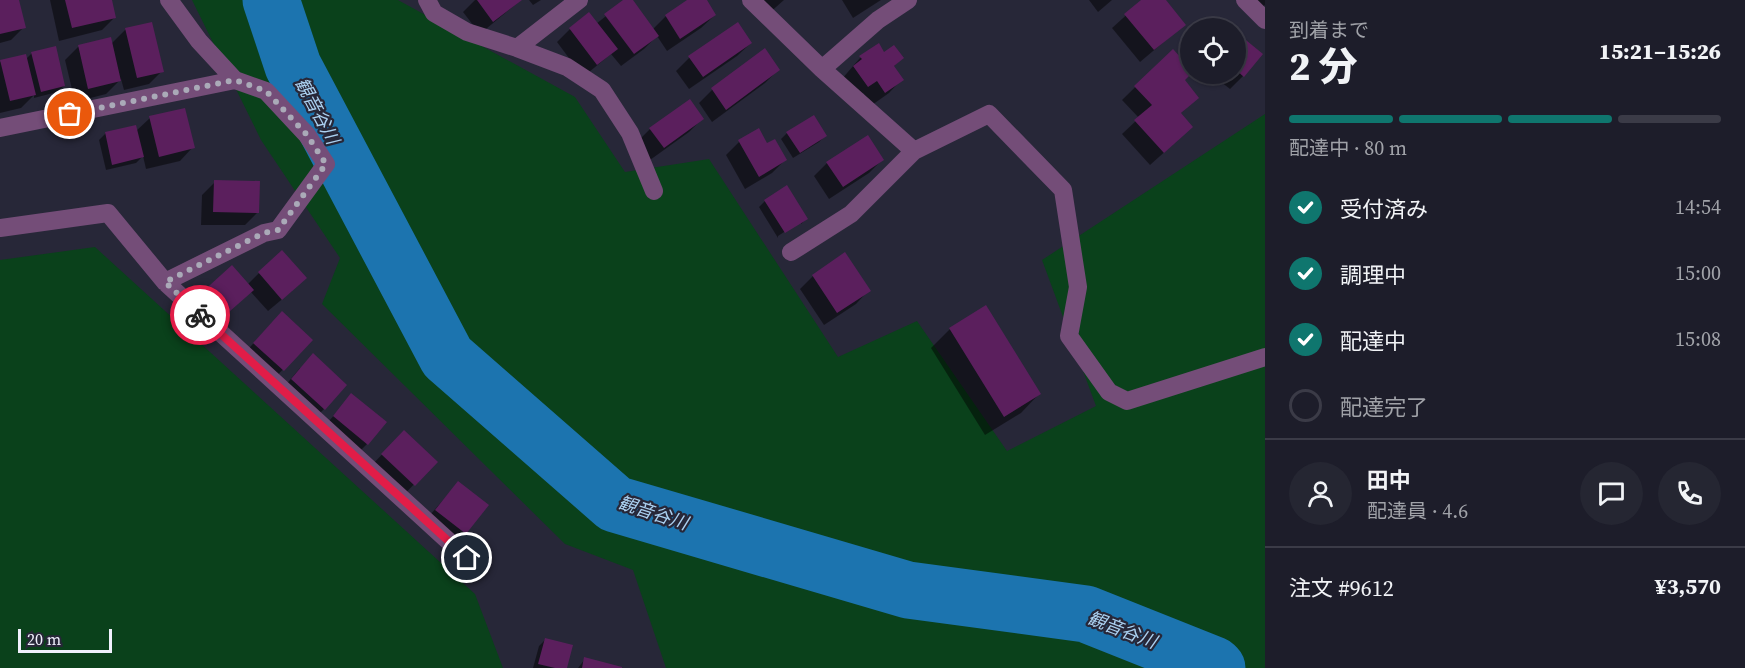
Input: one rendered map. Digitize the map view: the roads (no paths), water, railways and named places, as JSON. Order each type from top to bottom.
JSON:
[{"type":"street","points":[[165,282],[264,233],[278,230],[326,164],[307,135],[266,91],[235,80],[199,41],[170,0]]},
{"type":"street","points":[[427,0],[434,13],[467,32],[567,67],[602,90],[630,133],[654,191]]},
{"type":"street","points":[[517,48],[579,0]]},
{"type":"street","points":[[752,0],[822,69],[914,151]]},
{"type":"street","points":[[822,69],[878,20],[908,0]]},
{"type":"street","points":[[1245,0],[1265,20]]},
{"type":"street","points":[[0,128],[235,80]]},
{"type":"street","points":[[791,252],[851,214],[914,151],[989,114],[1063,190],[1078,287],[1070,336],[1108,392],[1126,401],[1265,357]]},
{"type":"street","points":[[0,228],[108,213],[165,282],[467,558]]},
{"type":"waterway","name":"観音谷川","points":[[271,0],[293,66],[447,357],[615,504],[908,590],[1086,614],[1217,668]]}]
